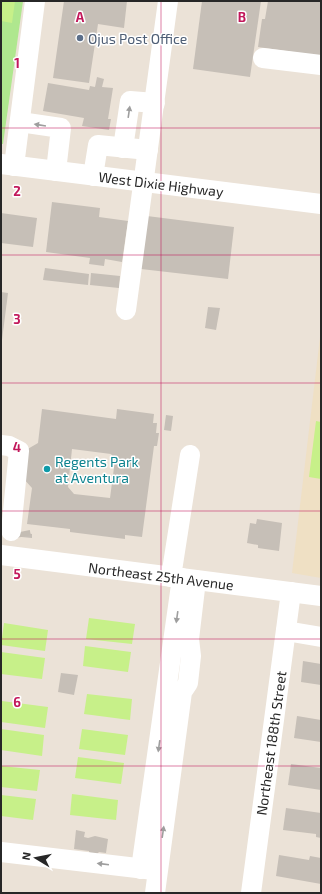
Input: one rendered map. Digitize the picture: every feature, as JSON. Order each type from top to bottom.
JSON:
[{"type":"street","points":[[8,165],[20,122],[35,1]]},
{"type":"street","points":[[126,310],[168,1]]},
{"type":"street","points":[[263,58],[321,65]]},
{"type":"street","points":[[124,148],[130,101],[155,103]]},
{"type":"street","points":[[20,122],[61,128],[56,171]]},
{"type":"street","points":[[93,176],[98,145],[148,150]]},
{"type":"street","name":"West Dixie Highway","points":[[8,165],[321,204]]},
{"type":"street","points":[[10,448],[8,484],[15,530],[11,556]]},
{"type":"street","points":[[155,893],[150,870],[174,691],[172,654],[183,578],[190,455]]},
{"type":"street","name":"Northeast 25th Avenue","points":[[11,556],[321,596]]},
{"type":"street","points":[[174,691],[188,683],[191,656],[183,578]]},
{"type":"street","name":"Northeast 188th Street","points":[[251,893],[291,592]]},
{"type":"street","points":[[286,631],[321,637]]},
{"type":"street","points":[[172,654],[191,656]]},
{"type":"street","points":[[1,852],[150,870]]},
{"type":"shaded area","points":[[321,329],[321,578],[292,573]]},
{"type":"green space","points":[[1,1],[23,1],[3,144],[1,144]]},
{"type":"green space","points":[[1,1],[15,1],[12,23],[1,21]]},
{"type":"green space","points":[[316,421],[321,422],[321,479],[309,477]]},
{"type":"green space","points":[[89,618],[135,624],[132,644],[86,639]]},
{"type":"green space","points":[[4,623],[48,630],[45,651],[1,645]]},
{"type":"green space","points":[[85,646],[131,652],[128,672],[83,666]]},
{"type":"green space","points":[[1,652],[45,658],[42,679],[1,674]]},
{"type":"green space","points":[[87,694],[132,699],[130,720],[84,714]]},
{"type":"green space","points":[[2,701],[48,707],[45,728],[1,722]]},
{"type":"green space","points":[[1,729],[44,735],[42,756],[1,750]]},
{"type":"green space","points":[[82,729],[128,735],[125,755],[79,749]]},
{"type":"green space","points":[[78,757],[124,763],[121,784],[75,778]]},
{"type":"green space","points":[[1,766],[40,770],[37,791],[1,787]]},
{"type":"green space","points":[[72,794],[118,800],[116,820],[70,815]]},
{"type":"green space","points":[[1,795],[36,799],[33,820],[1,816]]},
{"type":"building","points":[[64,1],[127,1],[124,28],[98,24],[89,83],[53,78]]},
{"type":"building","points":[[202,1],[261,1],[250,77],[193,69]]},
{"type":"building","points":[[268,1],[321,1],[321,56],[258,47],[262,19],[265,19]]},
{"type":"building","points":[[97,77],[104,79],[102,87],[113,88],[108,119],[111,119],[109,130],[82,126],[84,118],[43,111],[48,83],[89,90],[90,86],[95,87]]},
{"type":"building","points":[[52,202],[100,208],[99,217],[128,221],[122,262],[105,259],[104,266],[89,264],[90,258],[46,252]]},
{"type":"building","points":[[1,213],[37,218],[33,247],[1,243]]},
{"type":"building","points":[[147,216],[234,227],[228,279],[141,269]]},
{"type":"building","points":[[45,268],[89,274],[88,285],[43,280]]},
{"type":"building","points":[[91,273],[120,276],[119,288],[90,285]]},
{"type":"building","points":[[1,292],[8,293],[2,340],[1,340]]},
{"type":"building","points":[[208,307],[220,308],[216,330],[205,328]]},
{"type":"building","name":"Regents Park at Aventura","points":[[42,409],[116,419],[117,409],[154,414],[153,423],[157,423],[156,433],[159,433],[157,446],[154,446],[142,537],[125,535],[125,539],[70,532],[70,529],[27,524],[32,488],[23,478],[26,450],[38,443]],"holes":[[[72,449],[111,454],[115,460],[110,498],[74,494],[68,487]]]},
{"type":"building","points":[[166,415],[173,416],[171,431],[164,430]]},
{"type":"building","points":[[257,519],[282,523],[279,551],[258,548],[258,545],[247,543],[250,523],[256,524]]},
{"type":"building","points":[[1,530],[32,534],[32,538],[1,535]]},
{"type":"building","points":[[303,661],[321,664],[321,685],[301,682]]},
{"type":"building","points":[[61,673],[78,675],[74,695],[58,692]]},
{"type":"building","points":[[297,716],[321,720],[321,742],[294,738]]},
{"type":"building","points":[[291,764],[321,768],[321,790],[288,785]]},
{"type":"building","points":[[286,808],[321,813],[321,838],[316,837],[316,834],[283,830]]},
{"type":"building","points":[[76,830],[85,832],[84,837],[88,838],[95,836],[108,839],[106,853],[99,852],[97,854],[92,854],[89,851],[74,849]]},
{"type":"building","points":[[279,855],[309,860],[310,856],[321,858],[321,884],[276,876]]},
{"type":"tunnel","points":[[20,532],[21,537]]},
{"type":"place","name":"Ojus Post Office","points":[[80,38]]},
{"type":"place","name":"Regents Park at Aventura","points":[[47,469]]}]
